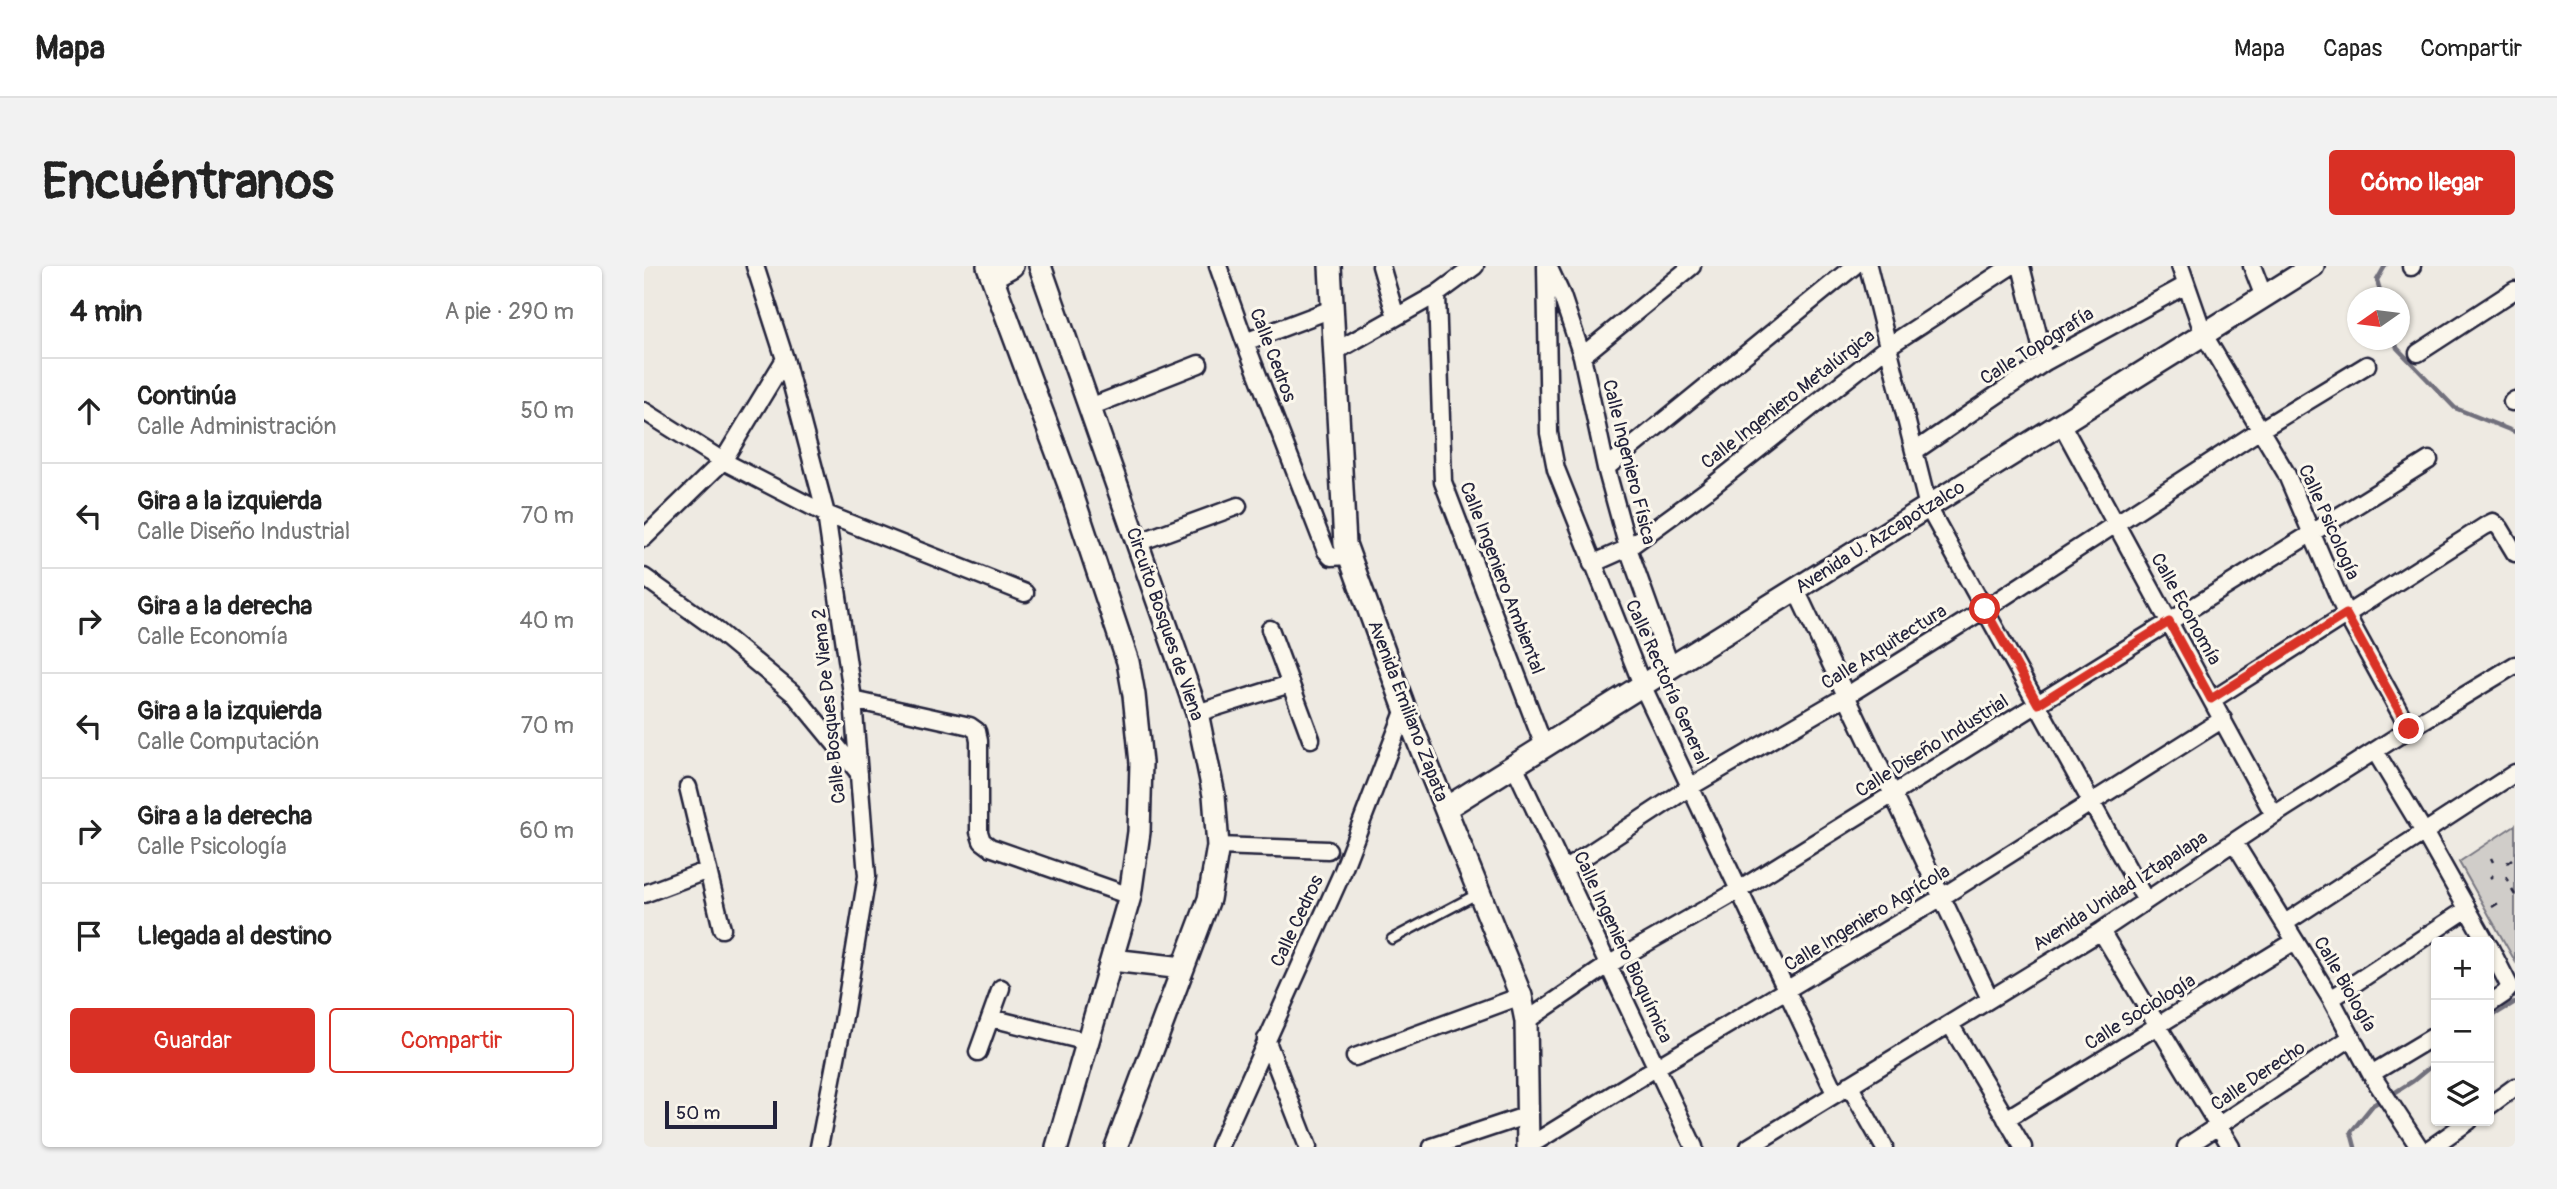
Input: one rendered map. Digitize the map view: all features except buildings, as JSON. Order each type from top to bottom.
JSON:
[{"type":"street","name":"Calle Bosques De Viena 2","points":[[755,266],[785,359],[826,514],[853,700],[867,876],[844,1022],[819,1147]]},
{"type":"street","points":[[1012,266],[990,272],[1068,482],[1128,662],[1140,763],[1139,832],[1130,896],[1057,1147]]},
{"type":"street","name":"Calle Cedros","points":[[1218,266],[1326,551],[1331,557],[1349,556]]},
{"type":"street","name":"Avenida Emiliano Zapata","points":[[1330,266],[1345,544],[1405,709],[1521,996],[1526,1021],[1528,1147]]},
{"type":"street","points":[[1381,266],[1396,317]]},
{"type":"street","points":[[1336,351],[1437,294],[1475,266]]},
{"type":"street","name":"Calle Ingeniero Física","points":[[1547,266],[1562,296],[1582,356],[1606,468],[1628,548],[1671,668]]},
{"type":"street","name":"Calle Rectoría General","points":[[1547,266],[1551,452],[1592,564],[1643,687],[1786,991],[1842,1089],[1884,1147]]},
{"type":"street","points":[[1582,356],[1692,266]]},
{"type":"street","points":[[1606,468],[1854,266]]},
{"type":"street","points":[[1868,266],[1928,508],[2146,901]]},
{"type":"street","name":"Calle Ingeniero Metalúrgica","points":[[1592,564],[1628,548],[1706,491],[1887,346],[2011,266]]},
{"type":"street","points":[[2021,266],[2045,362]]},
{"type":"street","name":"Calle Psicología","points":[[2180,266],[2204,335],[2286,473],[2346,614],[2409,729]]},
{"type":"street","points":[[2252,266],[2264,297]]},
{"type":"street","name":"Avenida U. Azcapotzalco","points":[[1446,808],[2313,266]]},
{"type":"street","name":"Circuito Bosques de Viena","points":[[1043,267],[1198,713],[1214,795],[1218,846],[1209,899],[1116,1147]]},
{"type":"street","name":"Calle Topografía","points":[[1915,451],[2045,362],[2186,285]]},
{"type":"street","points":[[2418,353],[2515,290]]},
{"type":"street","name":"Calle Ingeniero Ambiental","points":[[1437,294],[1443,482],[1544,746]]},
{"type":"street","points":[[1245,342],[1332,309]]},
{"type":"street","points":[[644,538],[723,461],[785,359]]},
{"type":"street","points":[[1090,407],[1199,364]]},
{"type":"street","name":"Calle Arquitectura","points":[[1564,870],[1690,787],[1846,696],[1985,609],[2260,430],[2367,365]]},
{"type":"street","points":[[644,411],[723,461],[826,514],[1025,593]]},
{"type":"street","name":"Calle Economía","points":[[2061,423],[2274,815]]},
{"type":"street","name":"Calle Diseño Industrial","points":[[1526,1021],[1608,965],[1739,890],[2429,460]]},
{"type":"street","points":[[1137,543],[1238,506]]},
{"type":"street","points":[[2211,699],[2493,522],[2500,528],[2515,553]]},
{"type":"street","points":[[644,577],[708,623],[794,694],[859,773]]},
{"type":"street","points":[[1796,590],[1990,999]]},
{"type":"street","points":[[1270,629],[1311,739]]},
{"type":"street","name":"Avenida Unidad Iztapalapa","points":[[1756,1145],[1842,1089],[2101,931],[2274,815],[2409,729],[2514,668]]},
{"type":"street","points":[[1198,713],[1290,684]]},
{"type":"street","points":[[853,700],[970,726],[977,731],[979,741],[979,832],[982,841],[990,847],[1130,896]]},
{"type":"street","name":"Calle Cedros","points":[[1219,1147],[1342,873],[1405,709]]},
{"type":"street","name":"Calle Ingeniero Agrícola","points":[[1528,1147],[1942,897],[2223,719]]},
{"type":"street","points":[[2375,751],[2483,937]]},
{"type":"street","name":"Calle Ingeniero Bioquímica","points":[[1514,765],[1694,1147]]},
{"type":"street","points":[[2285,923],[2515,773]]},
{"type":"street","points":[[688,787],[722,929]]},
{"type":"street","name":"Calle Biología","points":[[2234,842],[2331,999],[2371,1074],[2400,1118],[2410,1144]]},
{"type":"street","points":[[1218,846],[1328,850]]},
{"type":"street","points":[[644,894],[708,870]]},
{"type":"street","points":[[2331,999],[2467,909]]},
{"type":"street","points":[[2101,931],[2231,1147]]},
{"type":"street","name":"Calle Sociología","points":[[2006,1119],[2295,941]]},
{"type":"street","points":[[2494,957],[2510,987],[2494,1001]]},
{"type":"street","points":[[1112,960],[1183,968]]},
{"type":"street","points":[[978,1052],[1002,988]]},
{"type":"street","points":[[1355,1057],[1521,996]]},
{"type":"street","points":[[990,1018],[1088,1042]]},
{"type":"street","points":[[1950,1024],[2023,1147]]},
{"type":"street","name":"Calle Derecho","points":[[2186,1147],[2353,1037]]},
{"type":"street","points":[[2371,1074],[2431,1038]]},
{"type":"street","points":[[1266,1039],[1308,1147]]},
{"type":"street","points":[[2494,1102],[2515,1087]]},
{"type":"street","points":[[1433,1147],[1528,1115]]},
{"type":"street","points":[[2432,1147],[2462,1126]]},
{"type":"lane","points":[[1392,939],[1480,893]]},
{"type":"path","points":[[2491,858],[2494,862]]},
{"type":"path","points":[[2507,863],[2512,859]]},
{"type":"path","points":[[2506,877],[2509,881]]},
{"type":"path","points":[[2512,890],[2515,895]]},
{"type":"path","points":[[2491,907],[2500,902]]},
{"type":"shaded area","points":[[2515,825],[2515,961],[2459,862]]},
{"type":"waterway","points":[[2379,287],[2377,280],[2385,266]]},
{"type":"waterway","points":[[2399,350],[2455,408],[2515,432]]},
{"type":"waterway","points":[[2494,1015],[2515,1002]]},
{"type":"waterway","points":[[2391,1095],[2435,1063]]},
{"type":"waterway","points":[[2355,1147],[2351,1132],[2373,1105],[2383,1099]]},
{"type":"route","points":[[1985,609],[2038,704],[2169,622],[2211,699],[2346,614],[2409,729]]}]
